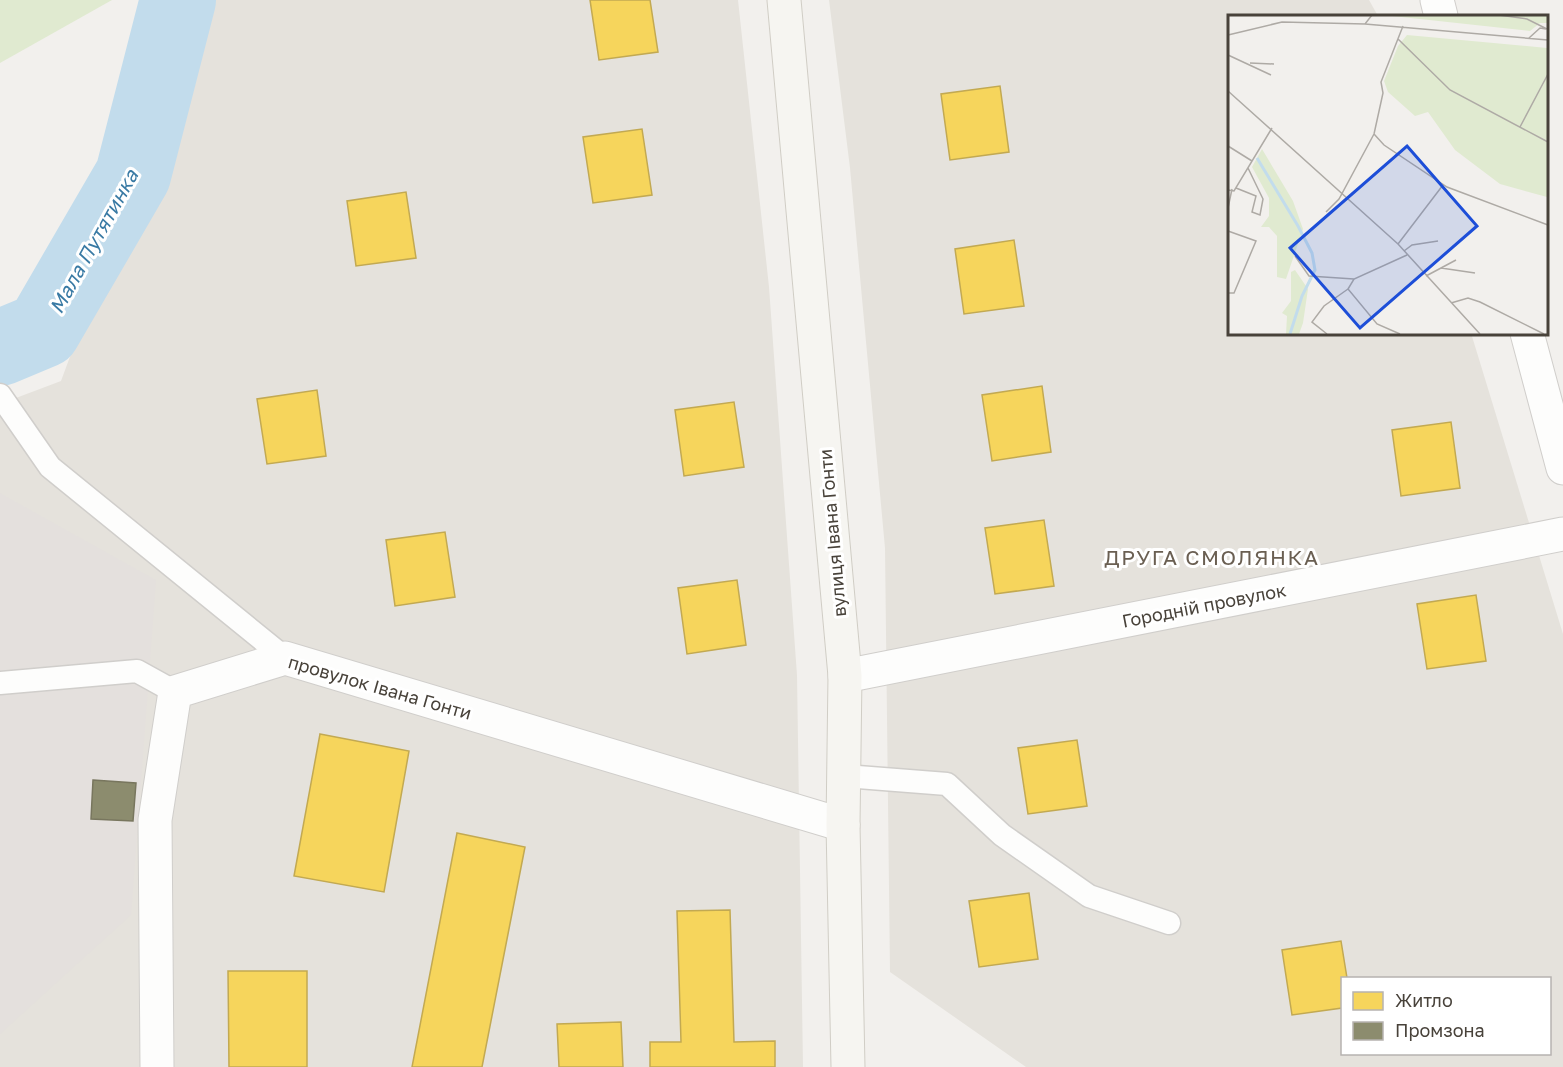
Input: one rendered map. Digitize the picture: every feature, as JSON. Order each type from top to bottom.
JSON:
[{"type":"street","name":"вулиця Івана Гонти","points":[[784,0],[844,676],[843,825],[848,1067]]},
{"type":"street","points":[[1437,0],[1441,15]]},
{"type":"street","points":[[1527,334],[1563,468]]},
{"type":"street","name":"Городній провулок","points":[[844,676],[1563,534]]},
{"type":"street","name":"провулок Івана Гонти","points":[[175,692],[285,658],[843,825]]},
{"type":"street","points":[[157,1067],[155,820],[175,692]]},
{"type":"lane","points":[[0,395],[50,467],[285,658]]},
{"type":"lane","points":[[0,683],[137,670],[175,692]]},
{"type":"lane","points":[[845,776],[947,784],[1002,835],[1089,897],[1169,923]]},
{"type":"shaded area","points":[[191,0],[738,0],[769,287],[797,675],[803,1067],[0,1067],[0,404],[61,381],[198,11]]},
{"type":"shaded area","points":[[829,0],[1369,0],[1377,15],[1228,15],[1228,334],[1471,334],[1563,634],[1563,1067],[1026,1067],[890,972],[885,548],[850,168]]},
{"type":"shaded area","points":[[0,493],[156,580],[131,915],[0,1034]]},
{"type":"green space","points":[[0,0],[112,0],[0,63]]},
{"type":"building: Житло","points":[[590,0],[650,0],[658,52],[599,60]]},
{"type":"building: Житло","points":[[1000,86],[1009,152],[950,160],[941,94]]},
{"type":"building: Житло","points":[[642,129],[652,195],[593,203],[583,137]]},
{"type":"building: Житло","points":[[406,192],[416,258],[356,266],[347,201]]},
{"type":"building: Житло","points":[[1014,240],[1024,306],[964,314],[955,249]]},
{"type":"building: Житло","points":[[1042,386],[1051,452],[992,461],[982,395]]},
{"type":"building: Житло","points":[[317,390],[326,456],[267,464],[257,399]]},
{"type":"building: Житло","points":[[734,402],[744,467],[684,476],[675,410]]},
{"type":"building: Житло","points":[[1451,422],[1460,488],[1401,496],[1392,430]]},
{"type":"building: Житло","points":[[1044,520],[1054,586],[995,594],[985,528]]},
{"type":"building: Житло","points":[[445,532],[455,597],[395,606],[386,540]]},
{"type":"building: Житло","points":[[737,580],[746,645],[687,654],[678,588]]},
{"type":"building: Житло","points":[[1476,595],[1486,661],[1427,669],[1417,604]]},
{"type":"building: Житло","points":[[320,734],[409,751],[384,892],[294,876]]},
{"type":"building: Житло","points":[[1077,740],[1087,806],[1028,814],[1018,748]]},
{"type":"building: Житло","points":[[457,833],[525,847],[482,1067],[412,1067]]},
{"type":"building: Житло","points":[[1029,893],[1038,959],[979,967],[969,901]]},
{"type":"building: Житло","points":[[730,910],[734,1042],[775,1041],[775,1067],[650,1067],[650,1042],[681,1042],[677,911]]},
{"type":"building: Житло","points":[[1341,941],[1347,977],[1341,977],[1341,1008],[1292,1015],[1282,950]]},
{"type":"building: Житло","points":[[228,971],[307,971],[307,1067],[229,1067]]},
{"type":"building: Житло","points":[[621,1022],[623,1067],[559,1067],[557,1024]]},
{"type":"building: Промзона","points":[[93,780],[136,783],[133,821],[91,819]]},
{"type":"waterway","name":"Мала Путятинка","points":[[0,348],[43,330],[133,175],[178,0]]},
{"type":"district","name":"ДРУГА СМОЛЯНКА","points":[[1212,557]]}]
